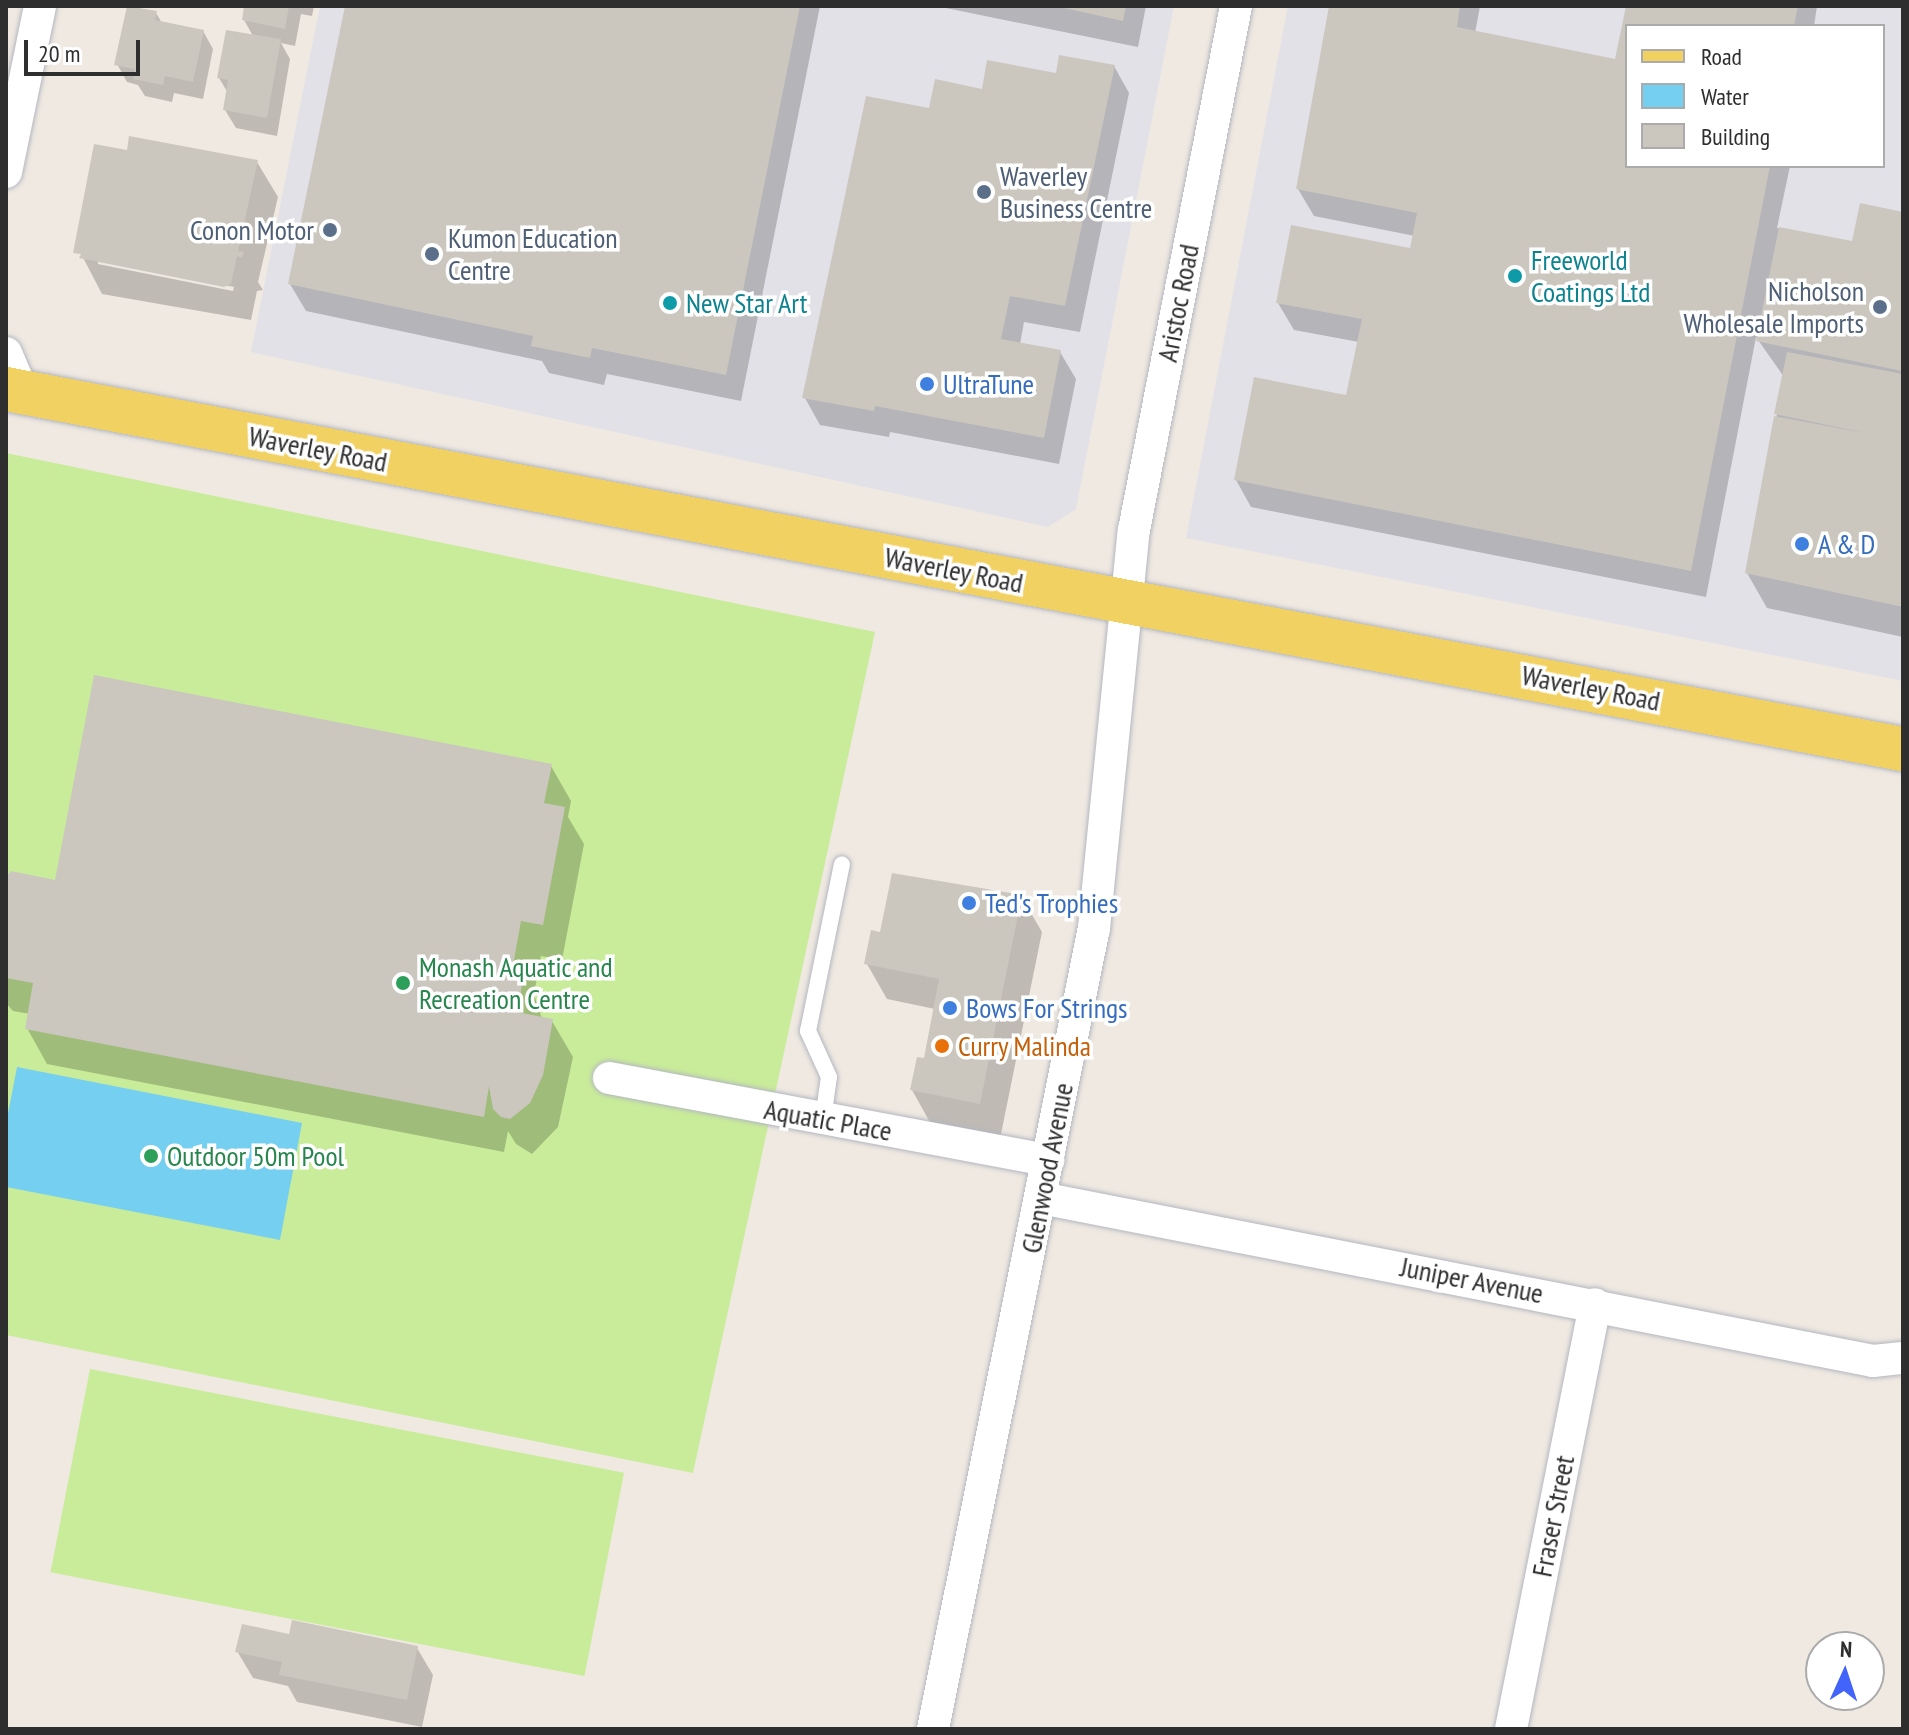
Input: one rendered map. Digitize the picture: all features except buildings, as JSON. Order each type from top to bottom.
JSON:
[{"type":"main road","name":"Waverley Road","points":[[14,391],[1903,749]]},
{"type":"street","points":[[6,172],[40,6]]},
{"type":"street","name":"Aristoc Road","points":[[1123,601],[1236,6]]},
{"type":"street","points":[[6,353],[14,391]]},
{"type":"street","name":"Glenwood Avenue","points":[[933,1729],[1094,928],[1123,601]]},
{"type":"street","name":"Aquatic Place","points":[[609,1078],[1048,1160]]},
{"type":"street","name":"Juniper Avenue","points":[[1041,1198],[1595,1304],[1873,1361],[1903,1358]]},
{"type":"street","name":"Fraser Street","points":[[1511,1729],[1595,1304]]},
{"type":"lane","points":[[823,1119],[829,1077],[808,1031],[842,864]]},
{"type":"shaded area","points":[[320,6],[1174,6],[1076,509],[1048,527],[251,352]]},
{"type":"shaded area","points":[[1288,6],[1903,6],[1903,681],[1186,538]]},
{"type":"green space","name":"Monash Aquatic and Recreation Centre","points":[[6,453],[875,632],[693,1473],[6,1335]]},
{"type":"green space","points":[[90,1369],[624,1473],[585,1676],[51,1572]]},
{"type":"water","name":"Outdoor 50m Pool","points":[[17,1067],[302,1123],[280,1240],[6,1187],[6,1124]]},
{"type":"place","name":"Waverley Business Centre","points":[[984,192]]},
{"type":"place","name":"Conon Motor","points":[[330,230]]},
{"type":"place","name":"Kumon Education Centre","points":[[432,254]]},
{"type":"place","name":"Freeworld Coatings Ltd","points":[[1515,276]]},
{"type":"place","name":"New Star Art","points":[[670,303]]},
{"type":"place","name":"Nicholson Wholesale Imports","points":[[1880,307]]},
{"type":"place","name":"UltraTune","points":[[927,384]]},
{"type":"place","name":"A & D","points":[[1802,544]]},
{"type":"place","name":"Ted's Trophies","points":[[969,903]]},
{"type":"place","name":"Monash Aquatic and Recreation Centre","points":[[403,983]]},
{"type":"place","name":"Bows For Strings","points":[[950,1008]]},
{"type":"place","name":"Curry Malinda","points":[[942,1046]]},
{"type":"place","name":"Outdoor 50m Pool","points":[[151,1156]]}]
